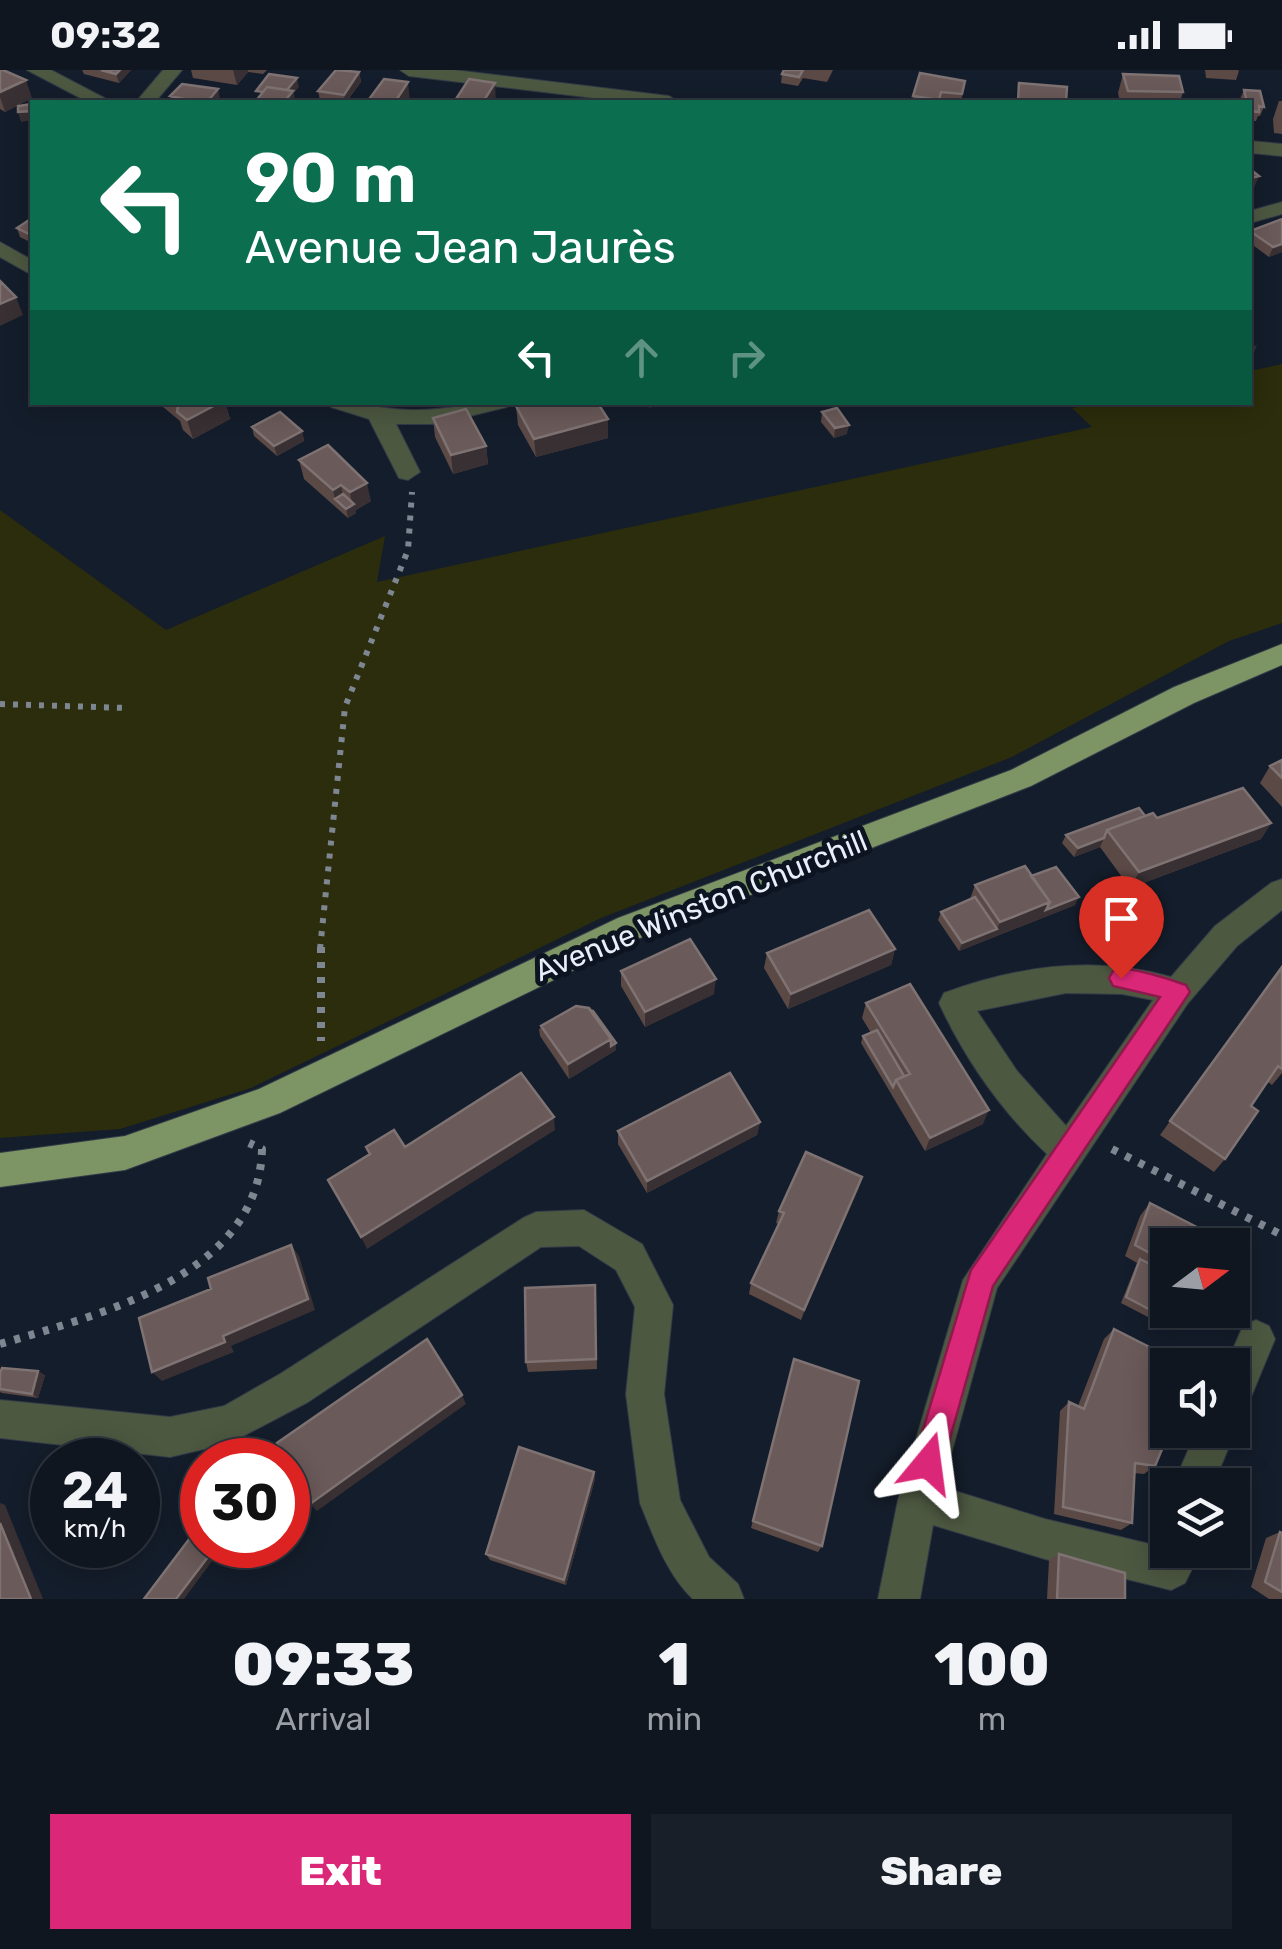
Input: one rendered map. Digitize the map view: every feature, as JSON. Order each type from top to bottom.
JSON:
[{"type":"main road","name":"Avenue Winston Churchill","points":[[0,1170],[125,1153],[268,1102],[629,928],[1021,778],[1184,694],[1282,654]]},
{"type":"street","points":[[36,70],[98,100]]},
{"type":"street","points":[[147,100],[173,70]]},
{"type":"street","points":[[409,70],[652,100]]},
{"type":"street","points":[[1252,147],[1282,150]]},
{"type":"street","points":[[1252,216],[1282,208]]},
{"type":"street","points":[[0,248],[30,269]]},
{"type":"street","points":[[347,405],[380,418],[404,421],[487,405]]},
{"type":"street","points":[[380,418],[408,472]]},
{"type":"street","points":[[900,1599],[918,1500],[981,1280],[1177,992],[1226,936],[1282,892]]},
{"type":"street","points":[[1074,1142],[1028,1115],[983,1053],[954,1003],[1001,987],[1053,980],[1121,978],[1177,992]]},
{"type":"street","points":[[0,1419],[170,1436],[230,1424],[294,1388],[536,1230],[584,1228],[629,1257],[654,1304],[645,1394],[660,1503],[694,1572],[723,1599]]},
{"type":"street","points":[[1250,1353],[1256,1339]]},
{"type":"street","points":[[918,1500],[1172,1573]]},
{"type":"path","points":[[322,1075],[319,963],[344,708],[408,550],[412,490],[408,472]]},
{"type":"path","points":[[0,704],[128,708]]},
{"type":"path","points":[[1074,1142],[1282,1234]]},
{"type":"path","points":[[0,1344],[120,1310],[170,1286],[208,1256],[258,1194],[262,1149],[250,1143],[233,1149]]},
{"type":"shaded area","points":[[1282,364],[1282,623],[1229,641],[1012,757],[601,918],[251,1088],[120,1129],[0,1138],[0,510],[166,630],[385,536],[377,582],[1092,427],[1072,408],[1252,405],[1252,371]]},
{"type":"building","points":[[3,70],[26,80],[0,92]]},
{"type":"building","points":[[336,70],[359,72],[344,95],[318,91]]},
{"type":"building","points":[[784,70],[803,70],[799,77],[782,74]]},
{"type":"building","points":[[920,73],[965,81],[962,94],[941,92],[939,100],[913,96]]},
{"type":"building","points":[[269,74],[297,78],[287,90],[267,87],[263,92],[256,91]]},
{"type":"building","points":[[1123,74],[1179,76],[1183,92],[1128,91]]},
{"type":"building","points":[[384,79],[408,82],[396,100],[368,100]]},
{"type":"building","points":[[469,79],[495,83],[484,100],[455,100]]},
{"type":"building","points":[[1019,83],[1067,87],[1066,100],[1018,100]]},
{"type":"building","points":[[182,84],[218,89],[209,100],[170,96]]},
{"type":"building","points":[[267,87],[293,91],[286,100],[257,100]]},
{"type":"building","points":[[1244,90],[1260,91],[1264,107],[1259,106],[1259,112],[1252,111],[1252,100],[1246,100]]},
{"type":"building","points":[[30,104],[30,111],[18,112],[18,106]]},
{"type":"building","points":[[30,219],[29,234],[17,228]]},
{"type":"building","points":[[1282,219],[1282,244],[1273,247],[1252,230]]},
{"type":"building","points":[[0,281],[16,297],[0,304]]},
{"type":"building","points":[[178,405],[215,405],[187,420],[177,412]]},
{"type":"building","points":[[599,405],[608,419],[534,439],[516,406]]},
{"type":"building","points":[[837,408],[849,425],[835,428],[822,412]]},
{"type":"building","points":[[466,409],[486,446],[451,455],[433,418]]},
{"type":"building","points":[[280,412],[302,431],[274,446],[252,427]]},
{"type":"building","points":[[328,445],[367,483],[350,492],[341,485],[333,490],[299,460]]},
{"type":"building","points":[[343,494],[354,504],[346,509],[335,499]]},
{"type":"building","points":[[1282,760],[1282,778],[1270,766]]},
{"type":"building","points":[[1243,788],[1271,823],[1139,872],[1107,830],[1153,813],[1157,818]]},
{"type":"building","points":[[1139,808],[1145,816],[1107,830],[1104,838],[1078,848],[1066,835]]},
{"type":"building","points":[[1025,866],[1050,902],[1000,922],[975,885]]},
{"type":"building","points":[[1056,867],[1079,897],[1046,910],[1050,902],[1031,876]]},
{"type":"building","points":[[975,897],[997,929],[962,943],[941,912]]},
{"type":"building","points":[[869,910],[895,949],[791,994],[767,953]]},
{"type":"building","points":[[690,939],[716,979],[645,1012],[621,971]]},
{"type":"building","points":[[1282,967],[1282,1069],[1278,1066],[1251,1106],[1258,1111],[1225,1159],[1170,1121]]},
{"type":"building","points":[[910,984],[989,1110],[930,1138],[896,1080],[910,1074],[866,1003]]},
{"type":"building","points":[[576,1006],[589,1008],[611,1039],[568,1064],[541,1026]]},
{"type":"building","points":[[590,1010],[616,1043],[611,1046],[611,1039]]},
{"type":"building","points":[[877,1030],[904,1076],[893,1087],[863,1036]]},
{"type":"building","points":[[521,1073],[554,1117],[361,1237],[328,1180],[370,1154],[366,1147],[394,1130],[405,1147]]},
{"type":"building","points":[[730,1073],[760,1122],[647,1181],[618,1131]]},
{"type":"building","points":[[806,1152],[862,1177],[804,1310],[751,1283],[784,1213],[779,1211]]},
{"type":"building","points":[[1150,1203],[1198,1228],[1150,1228],[1150,1253],[1135,1245]]},
{"type":"building","points":[[291,1245],[308,1299],[223,1336],[225,1342],[152,1372],[139,1318],[211,1289],[208,1278]]},
{"type":"building","points":[[1140,1259],[1150,1264],[1150,1310],[1126,1297]]},
{"type":"building","points":[[595,1285],[596,1359],[526,1362],[525,1288]]},
{"type":"building","points":[[1114,1329],[1151,1348],[1150,1448],[1162,1448],[1155,1466],[1135,1463],[1132,1523],[1063,1507],[1069,1402],[1084,1409]]},
{"type":"building","points":[[427,1339],[462,1395],[310,1504],[310,1438],[284,1438]]},
{"type":"building","points":[[794,1359],[859,1381],[822,1546],[753,1521]]},
{"type":"building","points":[[2,1368],[38,1371],[32,1394],[0,1389]]},
{"type":"building","points":[[519,1447],[594,1472],[564,1580],[486,1554]]},
{"type":"building","points":[[0,1523],[31,1599],[0,1599]]},
{"type":"building","points":[[1282,1533],[1282,1592],[1265,1582]]},
{"type":"building","points":[[180,1551],[180,1568],[200,1568],[176,1599],[144,1599]]},
{"type":"building","points":[[1059,1554],[1125,1573],[1125,1599],[1057,1599]]},
{"type":"route","points":[[928,1463],[981,1280],[1177,992],[1121,978]]}]
